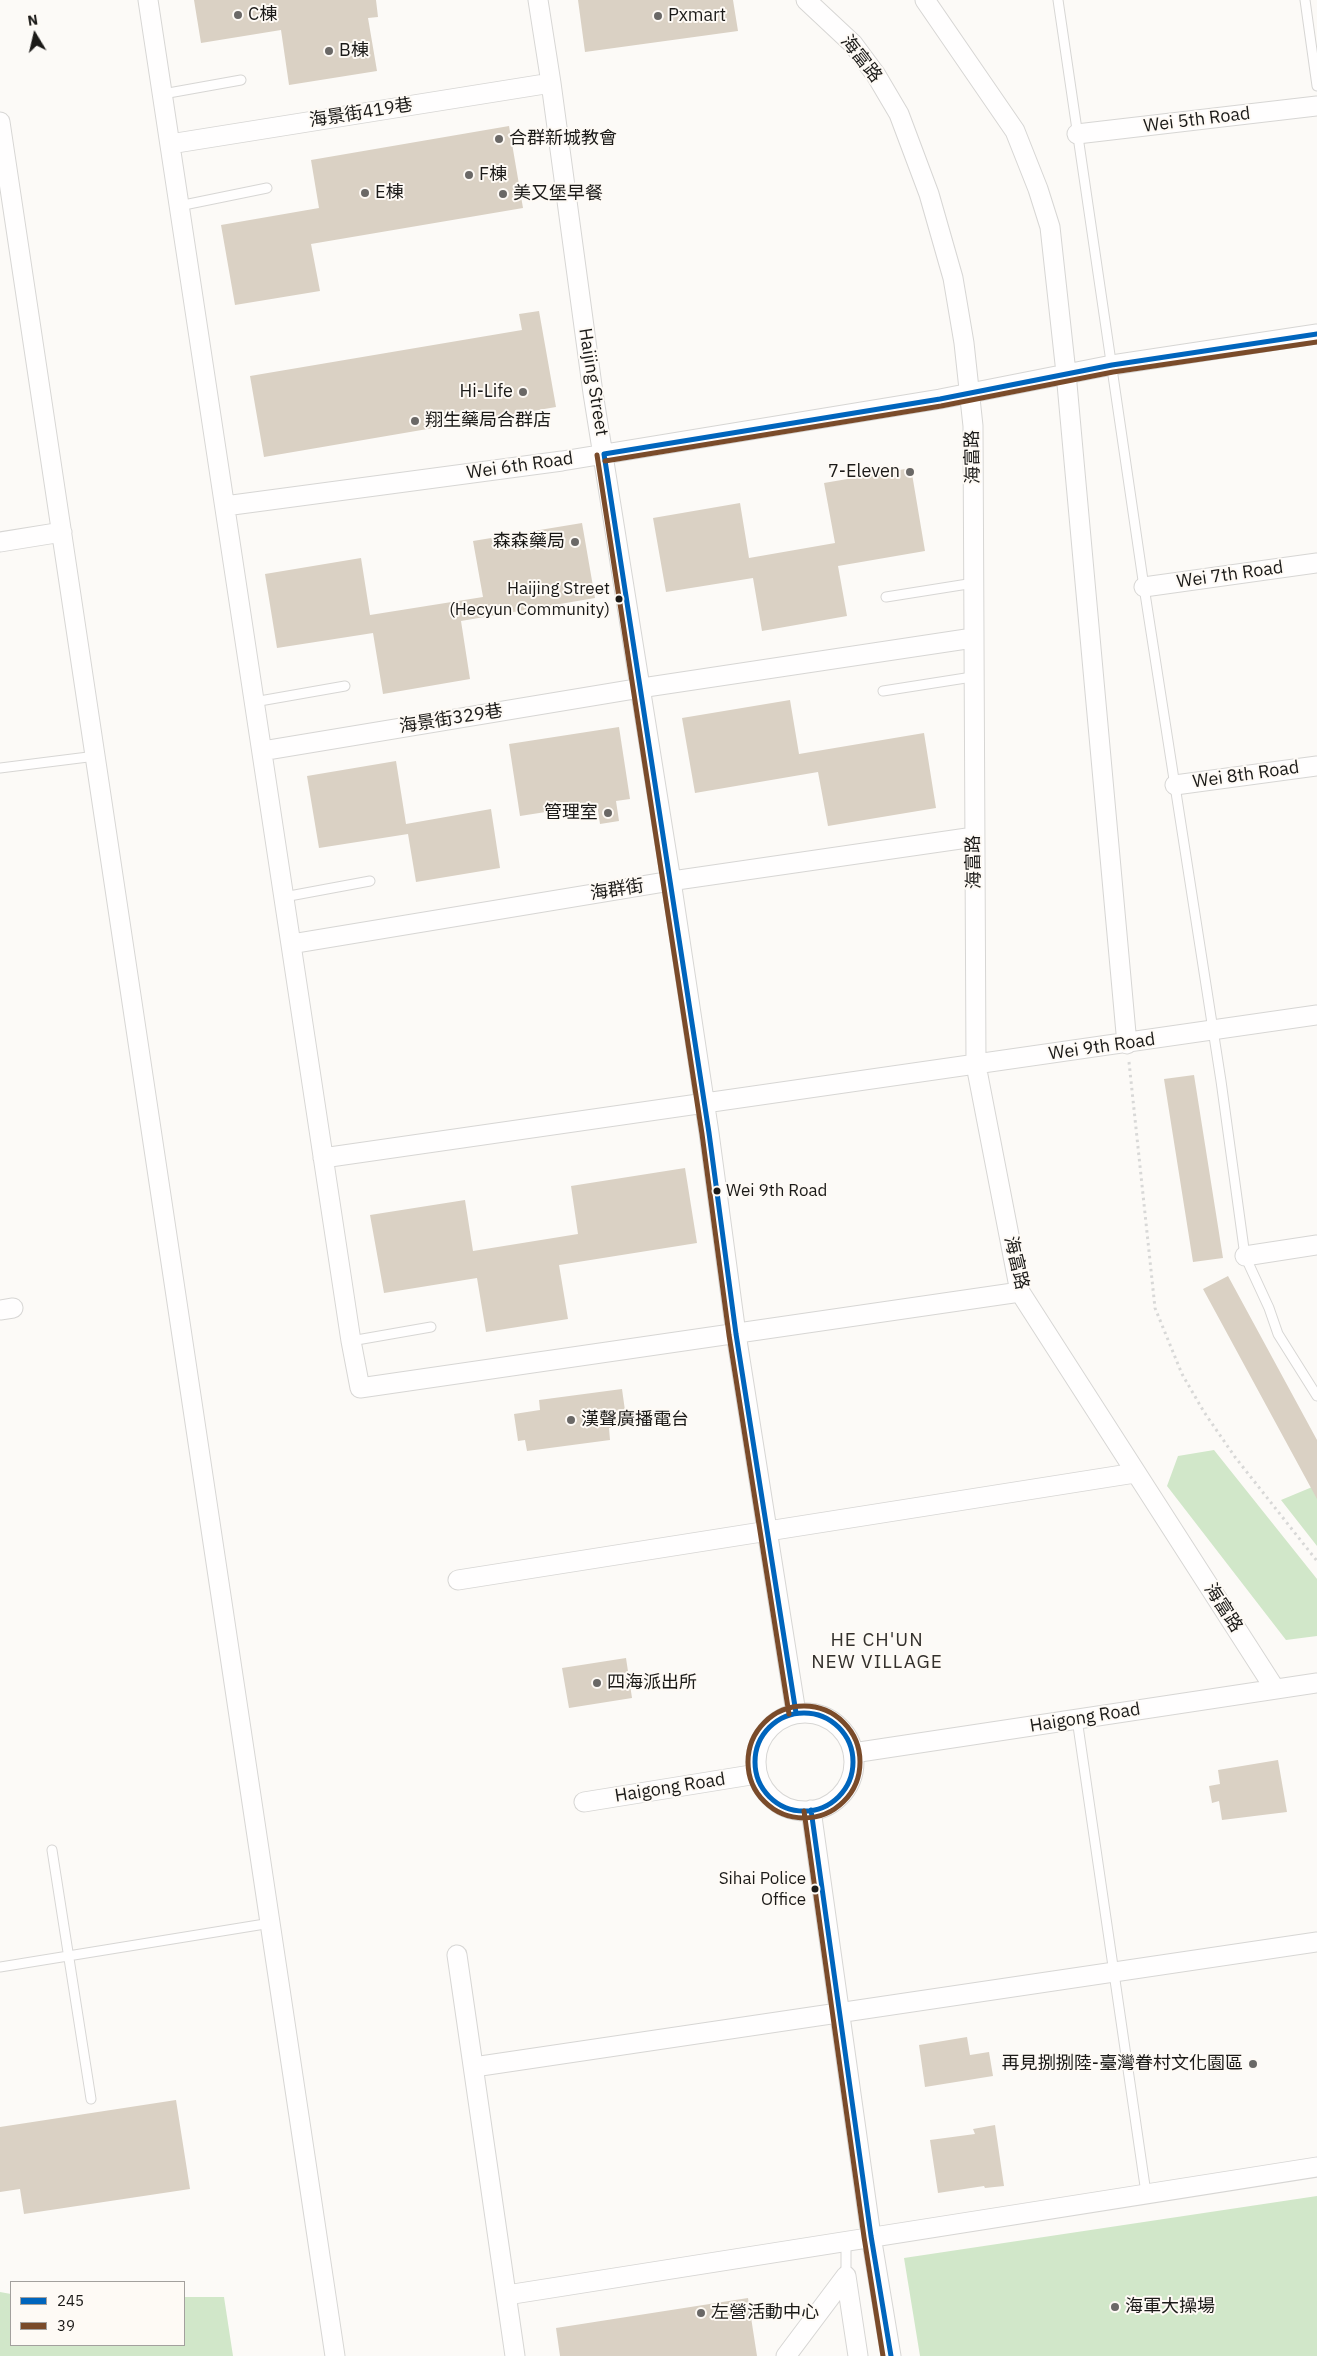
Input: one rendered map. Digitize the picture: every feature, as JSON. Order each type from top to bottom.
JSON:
[{"type":"street","points":[[148,0],[323,1158],[360,1388],[1020,1292]]},
{"type":"street","name":"Haijing Street","points":[[538,0],[552,83],[593,394],[672,881],[736,1334],[796,1713]]},
{"type":"street","name":"海富路","points":[[806,0],[853,44],[876,75],[899,114],[929,194],[953,278],[971,393],[974,583],[972,677],[976,1065],[1020,1292],[1275,1690]]},
{"type":"street","points":[[925,0],[1015,131],[1038,189],[1050,227],[1066,374],[1127,1044]]},
{"type":"street","name":"海景街419巷","points":[[170,144],[552,83]]},
{"type":"street","name":"Wei 5th Road","points":[[1077,134],[1317,106]]},
{"type":"street","points":[[0,122],[4,182],[62,532],[335,2356]]},
{"type":"street","name":"Wei 6th Road","points":[[225,506],[604,454],[971,393],[1112,365],[1317,334]]},
{"type":"street","points":[[0,542],[62,532]]},
{"type":"street","name":"Wei 7th Road","points":[[1144,586],[1317,564]]},
{"type":"street","name":"海景街329巷","points":[[262,751],[641,688],[973,638]]},
{"type":"street","name":"Wei 8th Road","points":[[1175,785],[1317,766]]},
{"type":"street","name":"海群街","points":[[291,944],[672,881],[974,837]]},
{"type":"street","name":"Wei 9th Road","points":[[323,1158],[1212,1032],[1317,1015]]},
{"type":"street","points":[[1245,1256],[1317,1245]]},
{"type":"street","points":[[458,1580],[1135,1473]]},
{"type":"street","name":"Haigong Road","points":[[853,1753],[1317,1683]]},
{"type":"street","points":[[796,1713],[812,1713],[826,1717],[844,1732],[853,1753],[853,1769],[848,1784],[839,1797],[826,1806],[810,1810],[796,1810],[783,1806],[771,1798],[762,1787],[757,1774],[755,1758],[759,1742],[768,1729],[780,1718],[796,1713]]},
{"type":"street","name":"Haigong Road","points":[[584,1802],[757,1774]]},
{"type":"street","points":[[810,1810],[871,2236],[891,2356]]},
{"type":"street","points":[[474,2067],[1317,1942]]},
{"type":"street","points":[[457,1956],[515,2356]]},
{"type":"street","points":[[507,2295],[1317,2167]]},
{"type":"street","points":[[786,2356],[846,2276]]},
{"type":"street","points":[[846,2276],[858,2356]]},
{"type":"lane","points":[[1058,0],[1144,586],[1221,1082],[1245,1256],[1269,1308],[1278,1334],[1317,1396]]},
{"type":"lane","points":[[1305,0],[1317,86]]},
{"type":"lane","points":[[163,94],[241,80]]},
{"type":"lane","points":[[180,206],[267,188]]},
{"type":"lane","points":[[886,597],[974,583]]},
{"type":"lane","points":[[883,691],[972,677]]},
{"type":"lane","points":[[254,702],[345,686]]},
{"type":"lane","points":[[0,768],[96,756]]},
{"type":"lane","points":[[284,897],[370,881]]},
{"type":"lane","points":[[351,1341],[431,1327]]},
{"type":"lane","points":[[1077,1719],[1146,2193]]},
{"type":"lane","points":[[52,1850],[90,2099]]},
{"type":"lane","points":[[0,1967],[271,1923]]},
{"type":"lane","points":[[846,2240],[846,2276]]},
{"type":"path","points":[[1127,1044],[1156,1308],[1182,1374],[1204,1412],[1235,1457],[1317,1561]]},
{"type":"green space","points":[[1214,1450],[1317,1579],[1317,1636],[1286,1640],[1167,1486],[1178,1456]]},
{"type":"green space","points":[[1317,1485],[1317,1546],[1281,1500]]},
{"type":"green space","name":"海軍大操場","points":[[1317,2196],[1317,2356],[920,2356],[904,2258]]},
{"type":"green space","points":[[0,2292],[10,2294],[10,2346],[185,2346],[185,2297],[224,2297],[233,2356],[0,2356]]},
{"type":"building","name":"B棟","points":[[194,0],[376,0],[378,17],[368,18],[377,71],[289,85],[281,30],[201,43]]},
{"type":"building","name":"Pxmart","points":[[578,0],[733,0],[738,31],[585,52]]},
{"type":"building","points":[[509,126],[523,208],[311,244],[320,291],[235,305],[221,225],[319,208],[311,160]]},
{"type":"building","points":[[539,311],[556,407],[264,457],[250,376],[522,330],[519,314]]},
{"type":"building","points":[[911,468],[925,551],[838,566],[847,616],[762,631],[753,578],[666,592],[653,518],[740,503],[749,558],[835,543],[824,483]]},
{"type":"building","points":[[582,523],[595,598],[461,621],[470,679],[383,694],[373,633],[277,648],[265,574],[361,558],[370,615],[483,597],[473,541]]},
{"type":"building","points":[[790,700],[799,754],[924,733],[936,808],[828,826],[818,772],[695,793],[682,718]]},
{"type":"building","points":[[619,727],[630,799],[616,801],[619,821],[600,824],[597,804],[520,816],[509,744]]},
{"type":"building","points":[[396,761],[406,824],[491,809],[500,868],[416,882],[408,834],[319,848],[307,776]]},
{"type":"building","points":[[1194,1075],[1223,1258],[1193,1262],[1164,1079]]},
{"type":"building","points":[[685,1168],[697,1243],[559,1265],[568,1319],[486,1332],[477,1278],[384,1293],[370,1215],[465,1200],[473,1251],[578,1234],[571,1186]]},
{"type":"building","points":[[1228,1276],[1317,1440],[1317,1499],[1203,1289]]},
{"type":"building","name":"漢聲廣播電台","points":[[622,1389],[627,1425],[609,1428],[610,1440],[527,1451],[525,1440],[518,1441],[514,1414],[540,1410],[539,1400]]},
{"type":"building","name":"四海派出所","points":[[626,1658],[632,1698],[569,1708],[562,1668]]},
{"type":"building","points":[[1278,1760],[1287,1812],[1222,1820],[1219,1801],[1212,1803],[1209,1786],[1220,1784],[1218,1770]]},
{"type":"building","points":[[967,2037],[970,2055],[989,2052],[993,2076],[925,2087],[919,2045]]},
{"type":"building","points":[[176,2100],[190,2189],[24,2214],[20,2189],[0,2192],[0,2127]]},
{"type":"building","points":[[995,2125],[1004,2186],[985,2188],[984,2186],[938,2193],[930,2140],[975,2134],[973,2129]]},
{"type":"building","name":"左營活動中心","points":[[748,2298],[757,2356],[560,2356],[556,2328]]},
{"type":"transit line","name":"245","points":[[604,454],[940,399],[1112,365],[1317,334]]},
{"type":"transit line","name":"39","points":[[605,461],[941,406],[1113,372],[1317,342]]},
{"type":"transit line","name":"245","points":[[604,454],[709,1133],[736,1334],[796,1713]]},
{"type":"transit line","name":"39","points":[[597,455],[702,1134],[729,1335],[789,1714]]},
{"type":"transit line","name":"39","points":[[804,1706],[826,1710],[844,1722],[856,1740],[860,1762],[856,1784],[844,1802],[826,1814],[804,1818],[782,1814],[764,1802],[752,1784],[748,1762],[752,1740],[764,1722],[782,1710],[804,1706]]},
{"type":"transit line","name":"245","points":[[804,1713],[823,1717],[839,1727],[849,1743],[853,1762],[849,1781],[839,1797],[823,1807],[804,1811],[785,1807],[769,1797],[759,1781],[755,1762],[759,1743],[769,1727],[785,1717],[804,1713]]},
{"type":"transit line","name":"245","points":[[811,1810],[871,2236],[891,2356]]},
{"type":"transit line","name":"39","points":[[804,1811],[864,2237],[883,2356]]},
{"type":"place","name":"C棟","points":[[238,15]]},
{"type":"place","name":"Pxmart","points":[[658,16]]},
{"type":"place","name":"B棟","points":[[329,51]]},
{"type":"place","name":"合群新城教會","points":[[499,139]]},
{"type":"place","name":"F棟","points":[[469,175]]},
{"type":"place","name":"E棟","points":[[365,193]]},
{"type":"place","name":"美又堡早餐","points":[[503,194]]},
{"type":"place","name":"Hi-Life","points":[[523,392]]},
{"type":"place","name":"翔生藥局合群店","points":[[415,421]]},
{"type":"place","name":"7-Eleven","points":[[910,472]]},
{"type":"place","name":"森森藥局","points":[[575,542]]},
{"type":"place","name":"Haijing Street (Hecyun Community)","points":[[619,599]]},
{"type":"place","name":"管理室","points":[[608,813]]},
{"type":"place","name":"Wei 9th Road","points":[[717,1191]]},
{"type":"place","name":"漢聲廣播電台","points":[[571,1420]]},
{"type":"place","name":"四海派出所","points":[[597,1683]]},
{"type":"place","name":"Sihai Police Office","points":[[815,1889]]},
{"type":"place","name":"再見捌捌陸-臺灣眷村文化園區","points":[[1253,2064]]},
{"type":"place","name":"海軍大操場","points":[[1115,2307]]},
{"type":"place","name":"左營活動中心","points":[[701,2313]]},
{"type":"district","name":"HE CH'UN NEW VILLAGE","points":[[877,1652]]}]
